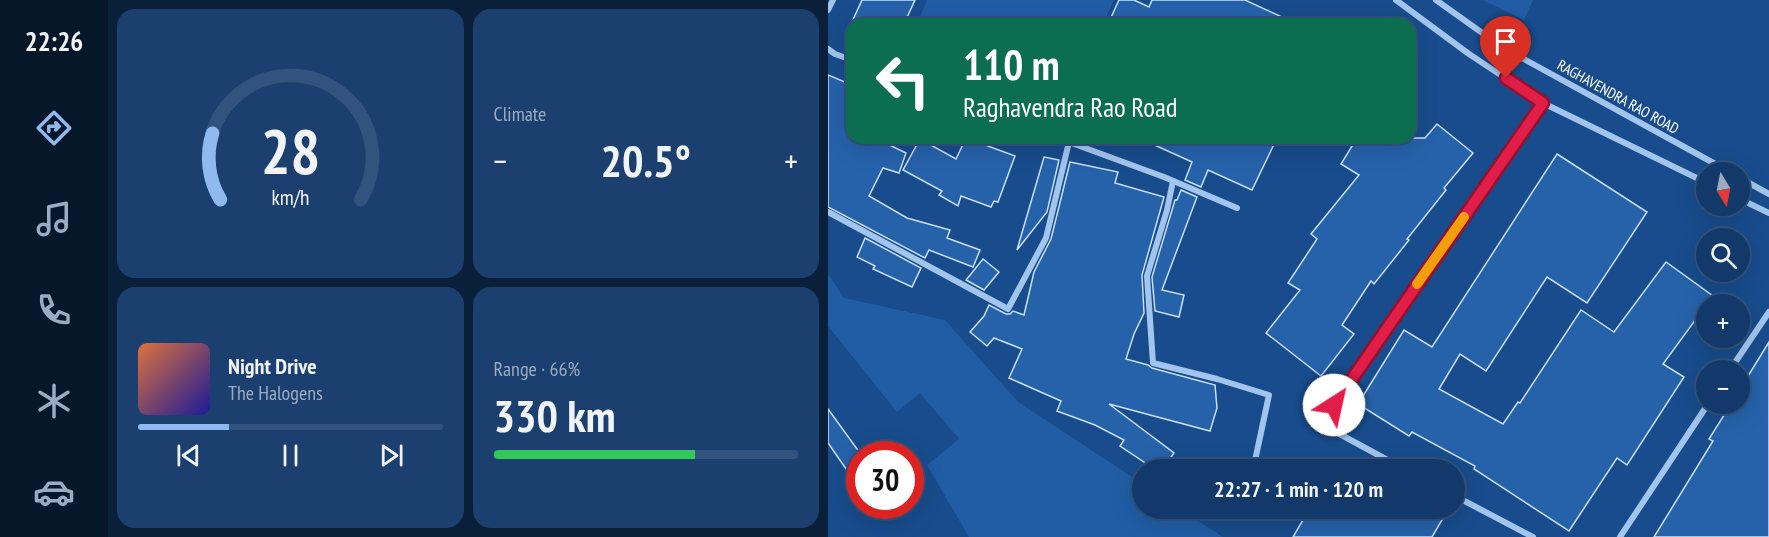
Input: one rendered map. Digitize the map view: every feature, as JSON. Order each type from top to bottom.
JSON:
[{"type":"street","points":[[828,10],[833,0]]},
{"type":"street","points":[[1396,0],[1469,54],[1543,103],[1696,178]]},
{"type":"street","name":"RAGHAVENDRA RAO ROAD","points":[[1436,0],[1502,47],[1712,162]]},
{"type":"street","points":[[828,49],[846,58]]},
{"type":"street","points":[[1386,459],[1321,424],[1543,103]]},
{"type":"street","points":[[828,213],[1008,309],[1046,238],[1069,144]]},
{"type":"street","points":[[1074,144],[1237,208]]},
{"type":"street","points":[[1173,181],[1167,210],[1147,276],[1153,363],[1269,395],[1255,459]]},
{"type":"street","points":[[1750,184],[1769,194]]},
{"type":"street","points":[[1750,204],[1769,213]]},
{"type":"street","points":[[1737,360],[1769,312]]},
{"type":"street","points":[[1620,537],[1701,414]]},
{"type":"street","points":[[1465,501],[1533,537]]},
{"type":"shaded area","points":[[927,0],[1114,0],[1106,18],[920,18]]},
{"type":"shaded area","points":[[1483,0],[1533,0],[1524,20]]},
{"type":"shaded area","points":[[828,274],[844,298],[945,320],[1018,402],[1132,477],[1132,519],[1195,519],[1223,537],[969,537],[927,465],[959,439],[920,393],[897,412],[828,326]]},
{"type":"building","points":[[862,0],[915,0],[907,18],[854,18]]},
{"type":"building","points":[[1119,0],[1134,0],[1149,7],[1152,0],[1245,0],[1284,18],[1111,18]]},
{"type":"building","points":[[828,75],[846,82],[846,144],[887,144],[906,153],[899,173],[883,168],[869,196],[907,218],[950,230],[947,238],[980,250],[973,267],[929,250],[925,258],[828,207]]},
{"type":"building","points":[[1437,124],[1473,153],[1444,188],[1446,190],[1374,284],[1371,281],[1342,325],[1354,334],[1321,376],[1266,333],[1300,290],[1288,283],[1317,239],[1311,234],[1359,175],[1341,164],[1353,144],[1416,144],[1416,138],[1425,138]]},
{"type":"building","points":[[917,144],[929,144],[956,159],[963,144],[982,144],[1015,156],[998,202],[994,201],[991,207],[961,196],[958,206],[939,195],[942,191],[903,170]]},
{"type":"building","points":[[1152,144],[1274,144],[1252,190],[1208,170],[1201,187],[1185,180],[1192,162]]},
{"type":"building","points":[[1557,154],[1647,212],[1587,303],[1547,277],[1486,371],[1460,354],[1439,389],[1503,424],[1518,402],[1520,403],[1581,310],[1614,332],[1666,262],[1710,294],[1696,294],[1696,319],[1663,364],[1684,377],[1627,465],[1617,458],[1569,531],[1474,469],[1475,466],[1465,459],[1412,432],[1409,436],[1358,404],[1404,330],[1432,347]]},
{"type":"building","points":[[1044,157],[1059,160],[1047,212],[1017,250]]},
{"type":"building","points":[[1070,162],[1118,172],[1115,183],[1164,197],[1142,275],[1144,313],[1126,359],[1215,385],[1217,408],[1210,431],[1109,404],[1174,453],[1170,459],[1140,459],[1120,446],[1124,440],[1095,425],[1057,411],[1061,401],[1009,378],[1022,349],[994,338],[987,346],[970,332],[984,316],[989,305],[1006,314],[1013,311],[1024,315],[1034,272],[1051,239]]},
{"type":"building","points":[[1181,190],[1197,197],[1162,290],[1184,295],[1179,317],[1155,311],[1152,277],[1175,200]]},
{"type":"building","points":[[865,238],[921,268],[912,287],[873,269],[875,266],[857,257]]},
{"type":"building","points":[[983,259],[999,272],[984,290],[966,280]]},
{"type":"building","points":[[1769,342],[1769,537],[1654,537],[1713,441],[1709,439],[1725,414],[1750,414],[1750,373]]},
{"type":"building","points":[[828,409],[851,441],[846,441],[846,469],[828,443]]},
{"type":"building","points":[[1304,519],[1443,519],[1432,537],[1293,537]]},
{"type":"slow traffic","points":[[1417,284],[1464,217]]},
{"type":"route","points":[[1334,405],[1543,103],[1506,78]]}]
